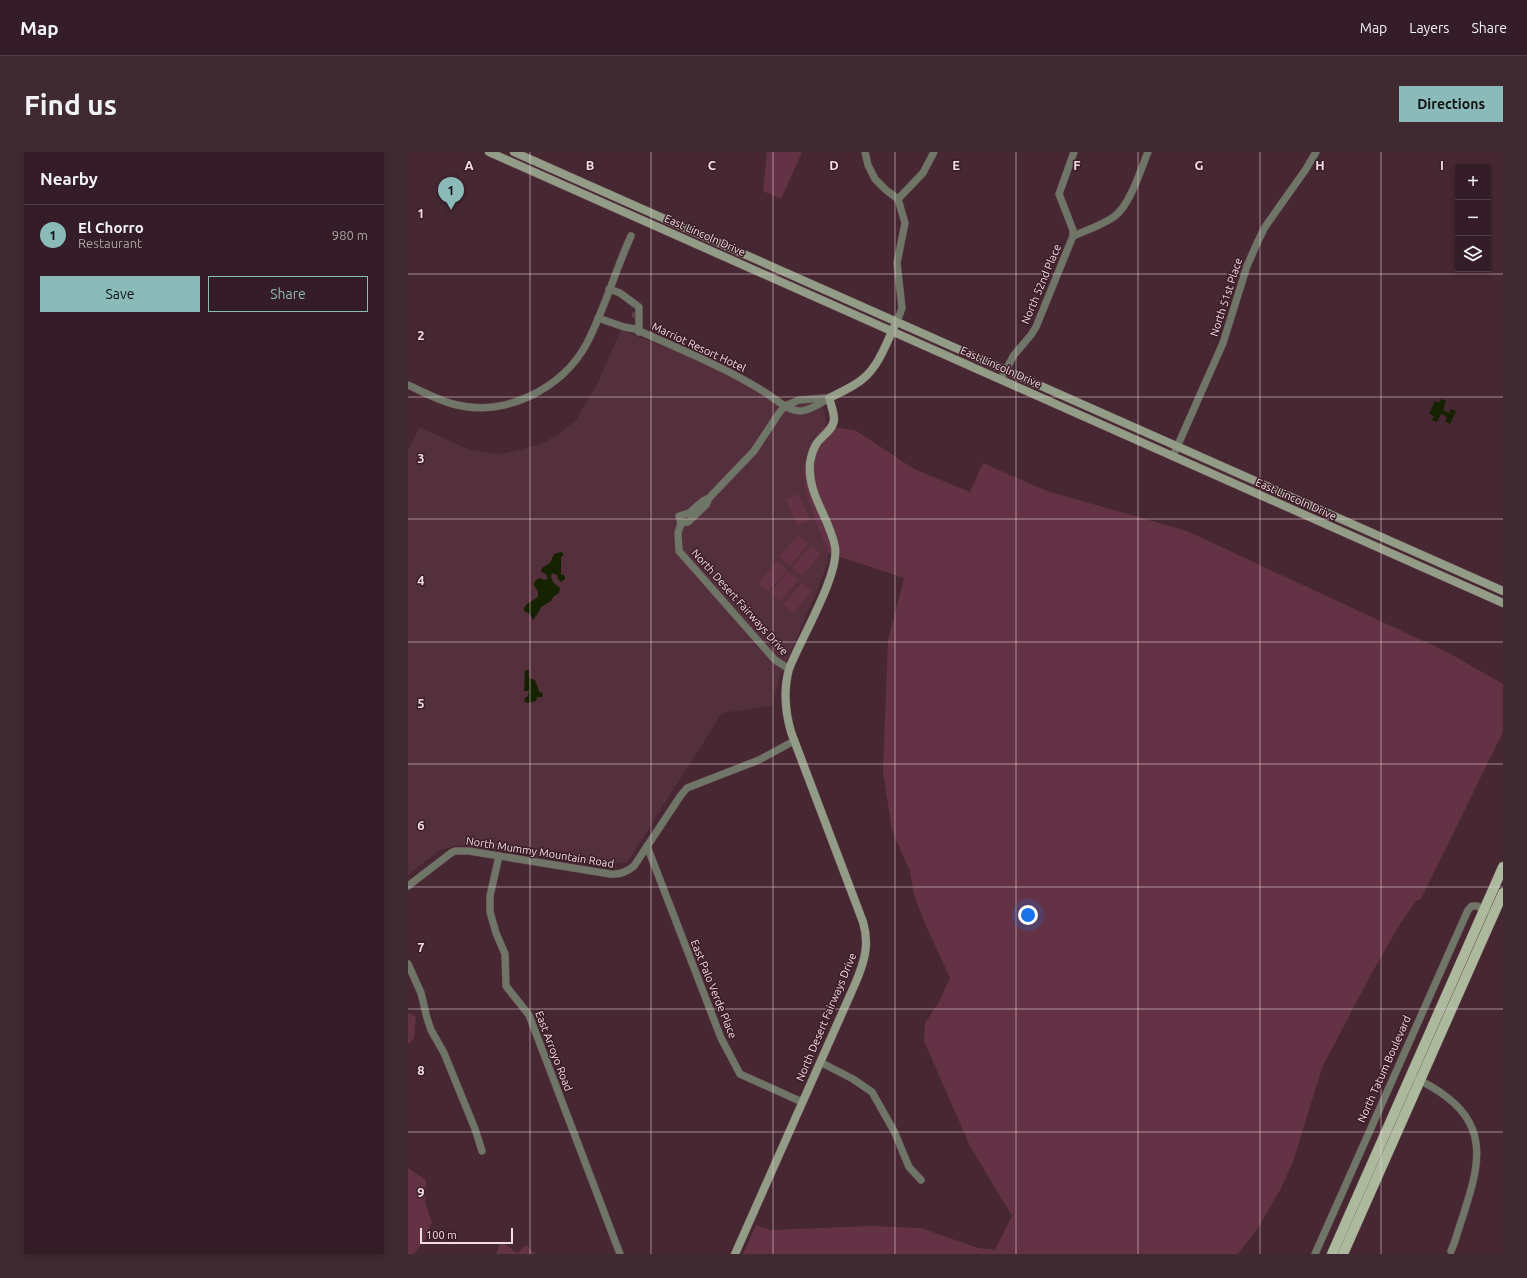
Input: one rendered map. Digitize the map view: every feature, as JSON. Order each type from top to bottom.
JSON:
[{"type":"main road","name":"East Lincoln Drive","points":[[489,152],[1503,603]]},
{"type":"main road","name":"East Lincoln Drive","points":[[514,152],[1503,591]]},
{"type":"main road","points":[[625,212],[634,210],[664,223],[674,223]]},
{"type":"main road","points":[[779,281],[783,271]]},
{"type":"main road","points":[[829,398],[864,379],[875,366],[897,322]]},
{"type":"main road","name":"North Desert Fairways Drive","points":[[735,1254],[862,967],[867,943],[863,922],[794,741],[787,718],[785,697],[789,668],[831,578],[836,561],[834,540],[815,498],[810,472],[811,459],[816,444],[830,429],[834,422],[834,413],[829,398]]},
{"type":"main road","points":[[1343,1254],[1503,866]]},
{"type":"main road","points":[[1332,1254],[1503,893]]},
{"type":"street","points":[[865,152],[868,166],[875,180],[898,199],[905,223],[897,262],[902,308],[897,322]]},
{"type":"street","points":[[898,199],[923,173],[934,152]]},
{"type":"street","points":[[1074,152],[1059,194],[1073,236],[1095,227],[1117,214],[1128,198],[1148,152]]},
{"type":"street","name":"North 51st Place","points":[[1173,456],[1224,343],[1247,266],[1258,241],[1265,227],[1306,169],[1316,152]]},
{"type":"street","points":[[408,385],[453,404],[467,407],[498,407],[516,402],[542,389],[561,376],[581,353],[598,318],[631,236]]},
{"type":"street","name":"North 52nd Place","points":[[1001,379],[1014,355],[1036,327],[1073,236]]},
{"type":"street","points":[[609,289],[620,293],[639,306],[637,330]]},
{"type":"street","points":[[629,299],[634,308],[637,330]]},
{"type":"street","name":"Marriot Resort Hotel","points":[[598,318],[637,330],[712,363],[752,384],[785,406]]},
{"type":"street","points":[[785,406],[800,400],[829,398]]},
{"type":"street","points":[[785,406],[795,410],[807,410],[829,398]]},
{"type":"street","name":"North Desert Fairways Drive","points":[[785,406],[754,451],[709,498],[706,505],[688,522],[680,519],[678,533],[679,551],[775,660],[789,668]]},
{"type":"street","name":"North Mummy Mountain Road","points":[[408,886],[455,851],[469,851],[616,875],[626,872],[634,866],[687,788],[759,760],[794,741]]},
{"type":"street","name":"East Palo Verde Place","points":[[647,846],[720,1038],[740,1074],[802,1102]]},
{"type":"street","name":"East Arroyo Road","points":[[499,856],[489,906],[494,926],[505,954],[506,986],[529,1014],[620,1254]]},
{"type":"street","name":"North Tatum Boulevard","points":[[1315,1254],[1468,910],[1472,906],[1477,906],[1484,909]]},
{"type":"street","points":[[1484,909],[1494,913]]},
{"type":"street","points":[[408,964],[420,993],[426,1018],[444,1053],[475,1129],[482,1151]]},
{"type":"street","points":[[820,1062],[853,1079],[872,1092],[894,1131],[909,1167],[921,1180]]},
{"type":"street","points":[[1415,1078],[1434,1088],[1457,1105],[1468,1119],[1475,1138],[1477,1150],[1472,1185],[1451,1251]]},
{"type":"shaded area","points":[[767,152],[802,152],[781,199],[763,191]]},
{"type":"shaded area","points":[[621,330],[688,356],[724,372],[775,402],[805,397],[823,407],[827,423],[814,437],[805,462],[819,528],[828,553],[828,562],[817,591],[779,679],[772,706],[722,713],[627,863],[570,861],[460,845],[440,850],[408,875],[408,451],[419,427],[470,450],[502,454],[542,444],[563,431],[576,420],[598,382]]},
{"type":"shaded area","points":[[1441,399],[1446,401],[1443,410],[1449,413],[1451,409],[1456,411],[1450,424],[1445,421],[1447,417],[1441,414],[1437,422],[1432,420],[1434,416],[1429,414],[1435,401],[1439,403]]},
{"type":"shaded area","points":[[824,426],[855,430],[914,469],[970,492],[983,463],[1047,491],[1187,531],[1447,652],[1503,684],[1503,731],[1501,736],[1421,899],[1416,901],[1400,924],[1369,978],[1322,1068],[1293,1162],[1280,1190],[1258,1228],[1238,1254],[743,1254],[756,1225],[771,1230],[871,1226],[921,1228],[978,1248],[995,1250],[1012,1216],[970,1146],[924,1041],[925,1023],[939,1002],[950,978],[926,926],[914,895],[910,871],[892,831],[883,771],[888,640],[904,578],[828,553],[810,504],[804,473],[806,457],[812,441]]},
{"type":"shaded area","points":[[799,494],[810,520],[797,526],[786,499]]},
{"type":"shaded area","points":[[798,535],[808,544],[790,566],[779,557]]},
{"type":"shaded area","points":[[811,545],[821,554],[802,576],[792,567]]},
{"type":"shaded area","points":[[561,552],[564,554],[561,558],[561,574],[565,576],[565,579],[561,582],[557,575],[552,573],[552,580],[560,588],[559,593],[554,596],[551,601],[541,607],[533,620],[530,614],[524,611],[524,608],[538,596],[538,592],[534,585],[535,581],[539,578],[544,580],[548,579],[546,574],[541,572],[542,568],[550,563],[554,554]]},
{"type":"shaded area","points":[[777,561],[787,570],[768,592],[758,583]]},
{"type":"shaded area","points":[[788,571],[799,580],[780,602],[770,593]]},
{"type":"shaded area","points":[[802,583],[812,591],[793,613],[783,605]]},
{"type":"shaded area","points":[[525,670],[529,670],[529,678],[535,680],[539,691],[543,694],[542,697],[537,697],[536,701],[527,703],[524,701],[528,696],[529,691],[524,691]]},
{"type":"shaded area","points":[[408,1013],[416,1016],[414,1038],[408,1044]]},
{"type":"shaded area","points":[[408,1168],[426,1180],[425,1202],[432,1222],[425,1239],[414,1254],[408,1254]]},
{"type":"shaded area","points":[[501,1241],[517,1253],[526,1245],[536,1254],[496,1254]]},
{"type":"tunnel","points":[[635,312],[636,317]]},
{"type":"place","name":"El Chorro","points":[[451,210]]}]
